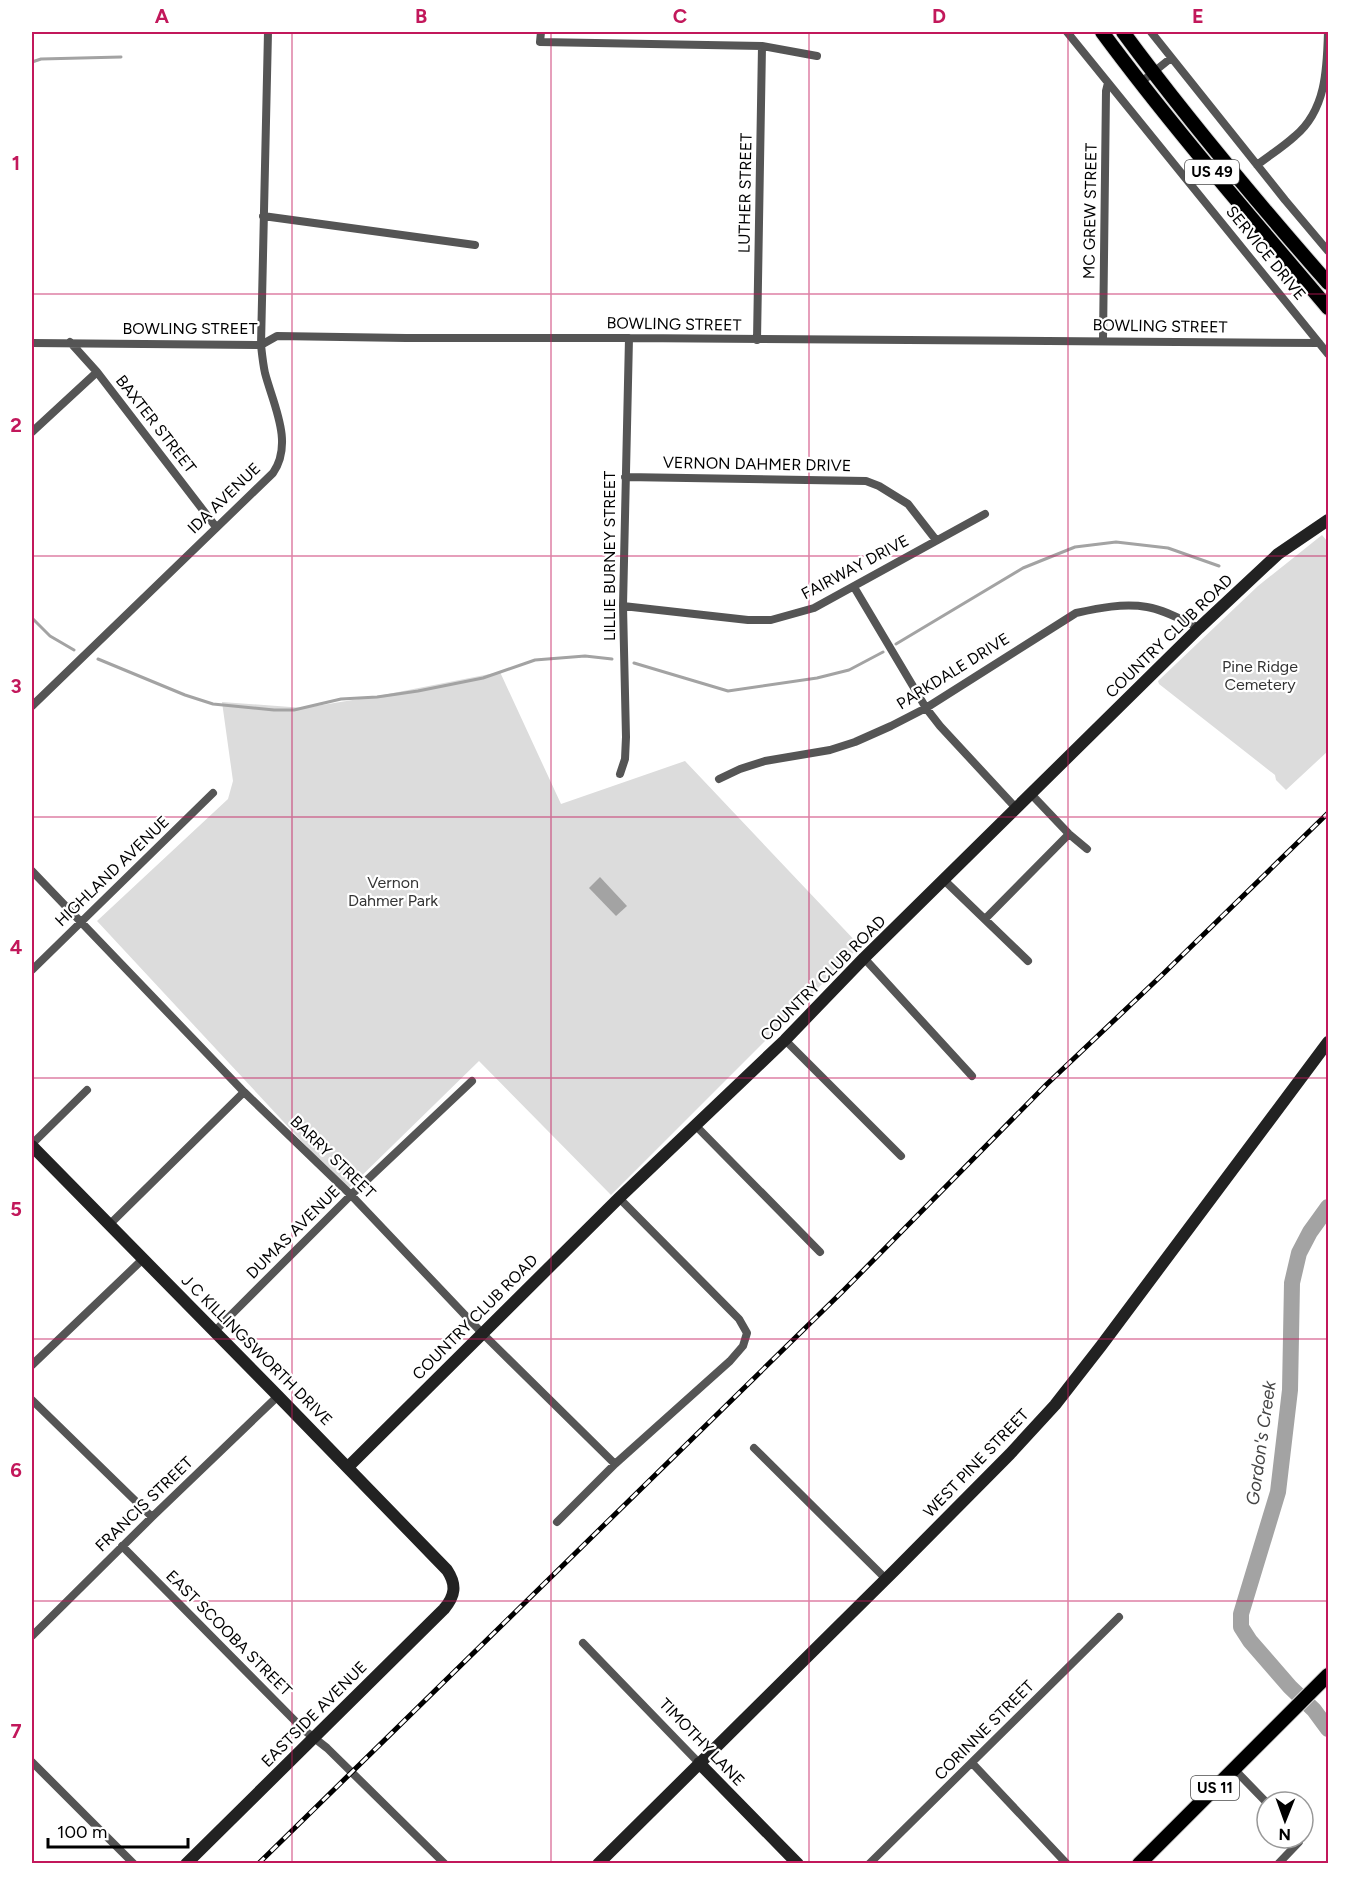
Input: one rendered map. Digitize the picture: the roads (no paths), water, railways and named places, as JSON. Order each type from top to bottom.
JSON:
[{"type":"main road","name":"US 49","points":[[1102,32],[1140,83],[1227,190],[1329,308]]},
{"type":"main road","name":"US 49","points":[[1123,32],[1270,217],[1329,284]]},
{"type":"main road","name":"US 11","points":[[1139,1863],[1329,1675]]},
{"type":"street","name":"IDA AVENUE","points":[[32,706],[278,465],[282,442],[261,345],[268,32]]},
{"type":"street","points":[[541,32],[540,42],[762,46],[817,56]]},
{"type":"street","name":"SERVICE DRIVE","points":[[1067,32],[1329,354]]},
{"type":"street","points":[[1150,32],[1329,251]]},
{"type":"street","points":[[1257,165],[1297,135],[1318,106],[1326,76],[1328,32]]},
{"type":"street","name":"LUTHER STREET","points":[[758,340],[762,46]]},
{"type":"street","points":[[1140,83],[1171,58]]},
{"type":"street","name":"MC GREW STREET","points":[[1103,340],[1106,92],[1108,83]]},
{"type":"street","points":[[263,216],[475,244]]},
{"type":"street","name":"BOWLING STREET","points":[[32,343],[261,345],[277,336],[1319,343]]},
{"type":"street","name":"LILLIE BURNEY STREET","points":[[620,774],[625,759],[626,737],[623,606],[629,338]]},
{"type":"street","name":"BAXTER STREET","points":[[70,342],[96,372],[216,527]]},
{"type":"street","points":[[32,432],[96,372]]},
{"type":"street","name":"VERNON DAHMER DRIVE","points":[[625,477],[866,481],[879,486],[908,504],[936,540]]},
{"type":"street","name":"FAIRWAY DRIVE","points":[[623,606],[748,621],[771,620],[814,608],[986,514]]},
{"type":"street","name":"COUNTRY CLUB ROAD","points":[[348,1467],[619,1198],[785,1040],[864,958],[1199,628],[1278,554],[1329,520]]},
{"type":"street","points":[[854,587],[926,708],[1016,808]]},
{"type":"street","name":"PARKDALE DRIVE","points":[[719,779],[765,761],[830,750],[855,742],[926,708],[1076,613],[1102,607],[1127,605],[1148,607],[1168,613],[1199,628]]},
{"type":"street","name":"HIGHLAND AVENUE","points":[[32,970],[213,793]]},
{"type":"street","points":[[1031,794],[1069,834],[1087,849]]},
{"type":"street","points":[[985,919],[1069,834]]},
{"type":"street","name":"BARRY STREET","points":[[32,871],[244,1092],[351,1195],[482,1333],[615,1464]]},
{"type":"street","points":[[944,880],[1028,962]]},
{"type":"street","points":[[864,958],[972,1076]]},
{"type":"street","points":[[785,1040],[901,1156]]},
{"type":"street","name":"WEST PINE STREET","points":[[598,1863],[886,1579],[1010,1454],[1055,1405],[1329,1042]]},
{"type":"street","name":"DUMAS AVENUE","points":[[215,1331],[351,1195],[472,1081]]},
{"type":"street","points":[[32,1145],[87,1090]]},
{"type":"street","points":[[110,1224],[244,1092]]},
{"type":"street","points":[[696,1126],[820,1252]]},
{"type":"street","name":"J C KILLINGSWORTH DRIVE","points":[[32,1145],[348,1467],[447,1570],[453,1582]]},
{"type":"street","points":[[557,1522],[615,1464],[730,1361],[743,1346],[747,1333],[739,1319],[619,1198]]},
{"type":"street","points":[[32,1365],[143,1259]]},
{"type":"street","name":"FRANCIS STREET","points":[[32,1636],[122,1546],[279,1396]]},
{"type":"street","points":[[32,1400],[152,1517]]},
{"type":"street","points":[[754,1448],[886,1579]]},
{"type":"street","name":"EAST SCOOBA STREET","points":[[122,1546],[304,1730],[327,1748],[446,1863]]},
{"type":"street","name":"EASTSIDE AVENUE","points":[[186,1863],[444,1609],[453,1596],[453,1582]]},
{"type":"street","name":"CORINNE STREET","points":[[869,1863],[1119,1617]]},
{"type":"street","name":"TIMOTHY LANE","points":[[583,1644],[798,1863]]},
{"type":"street","points":[[32,1762],[134,1863]]},
{"type":"street","points":[[972,1763],[1067,1863]]},
{"type":"street","points":[[1234,1769],[1255,1791]]},
{"type":"street","points":[[1278,1863],[1289,1850]]},
{"type":"waterway","points":[[32,62],[41,59],[121,57]]},
{"type":"waterway","points":[[896,644],[1023,568],[1075,547],[1116,542],[1168,548],[1219,566]]},
{"type":"waterway","points":[[32,618],[50,636],[74,650]]},
{"type":"waterway","points":[[634,663],[728,691],[817,678],[849,670],[883,652]]},
{"type":"waterway","points":[[98,659],[185,695],[213,704],[274,710],[294,710],[341,699],[418,691],[483,678],[535,660],[585,656],[612,659]]},
{"type":"waterway","name":"Gordon's Creek","points":[[1328,1207],[1310,1232],[1299,1253],[1292,1283],[1290,1390],[1278,1492],[1241,1614],[1241,1627],[1250,1641],[1290,1687],[1314,1710],[1328,1729]]},
{"type":"railway","points":[[258,1864],[843,1291],[1047,1084],[1328,813]]},
{"type":"park label","name":"Pine Ridge Cemetery","points":[[1260,675]]},
{"type":"park label","name":"Vernon Dahmer Park","points":[[393,891]]}]
